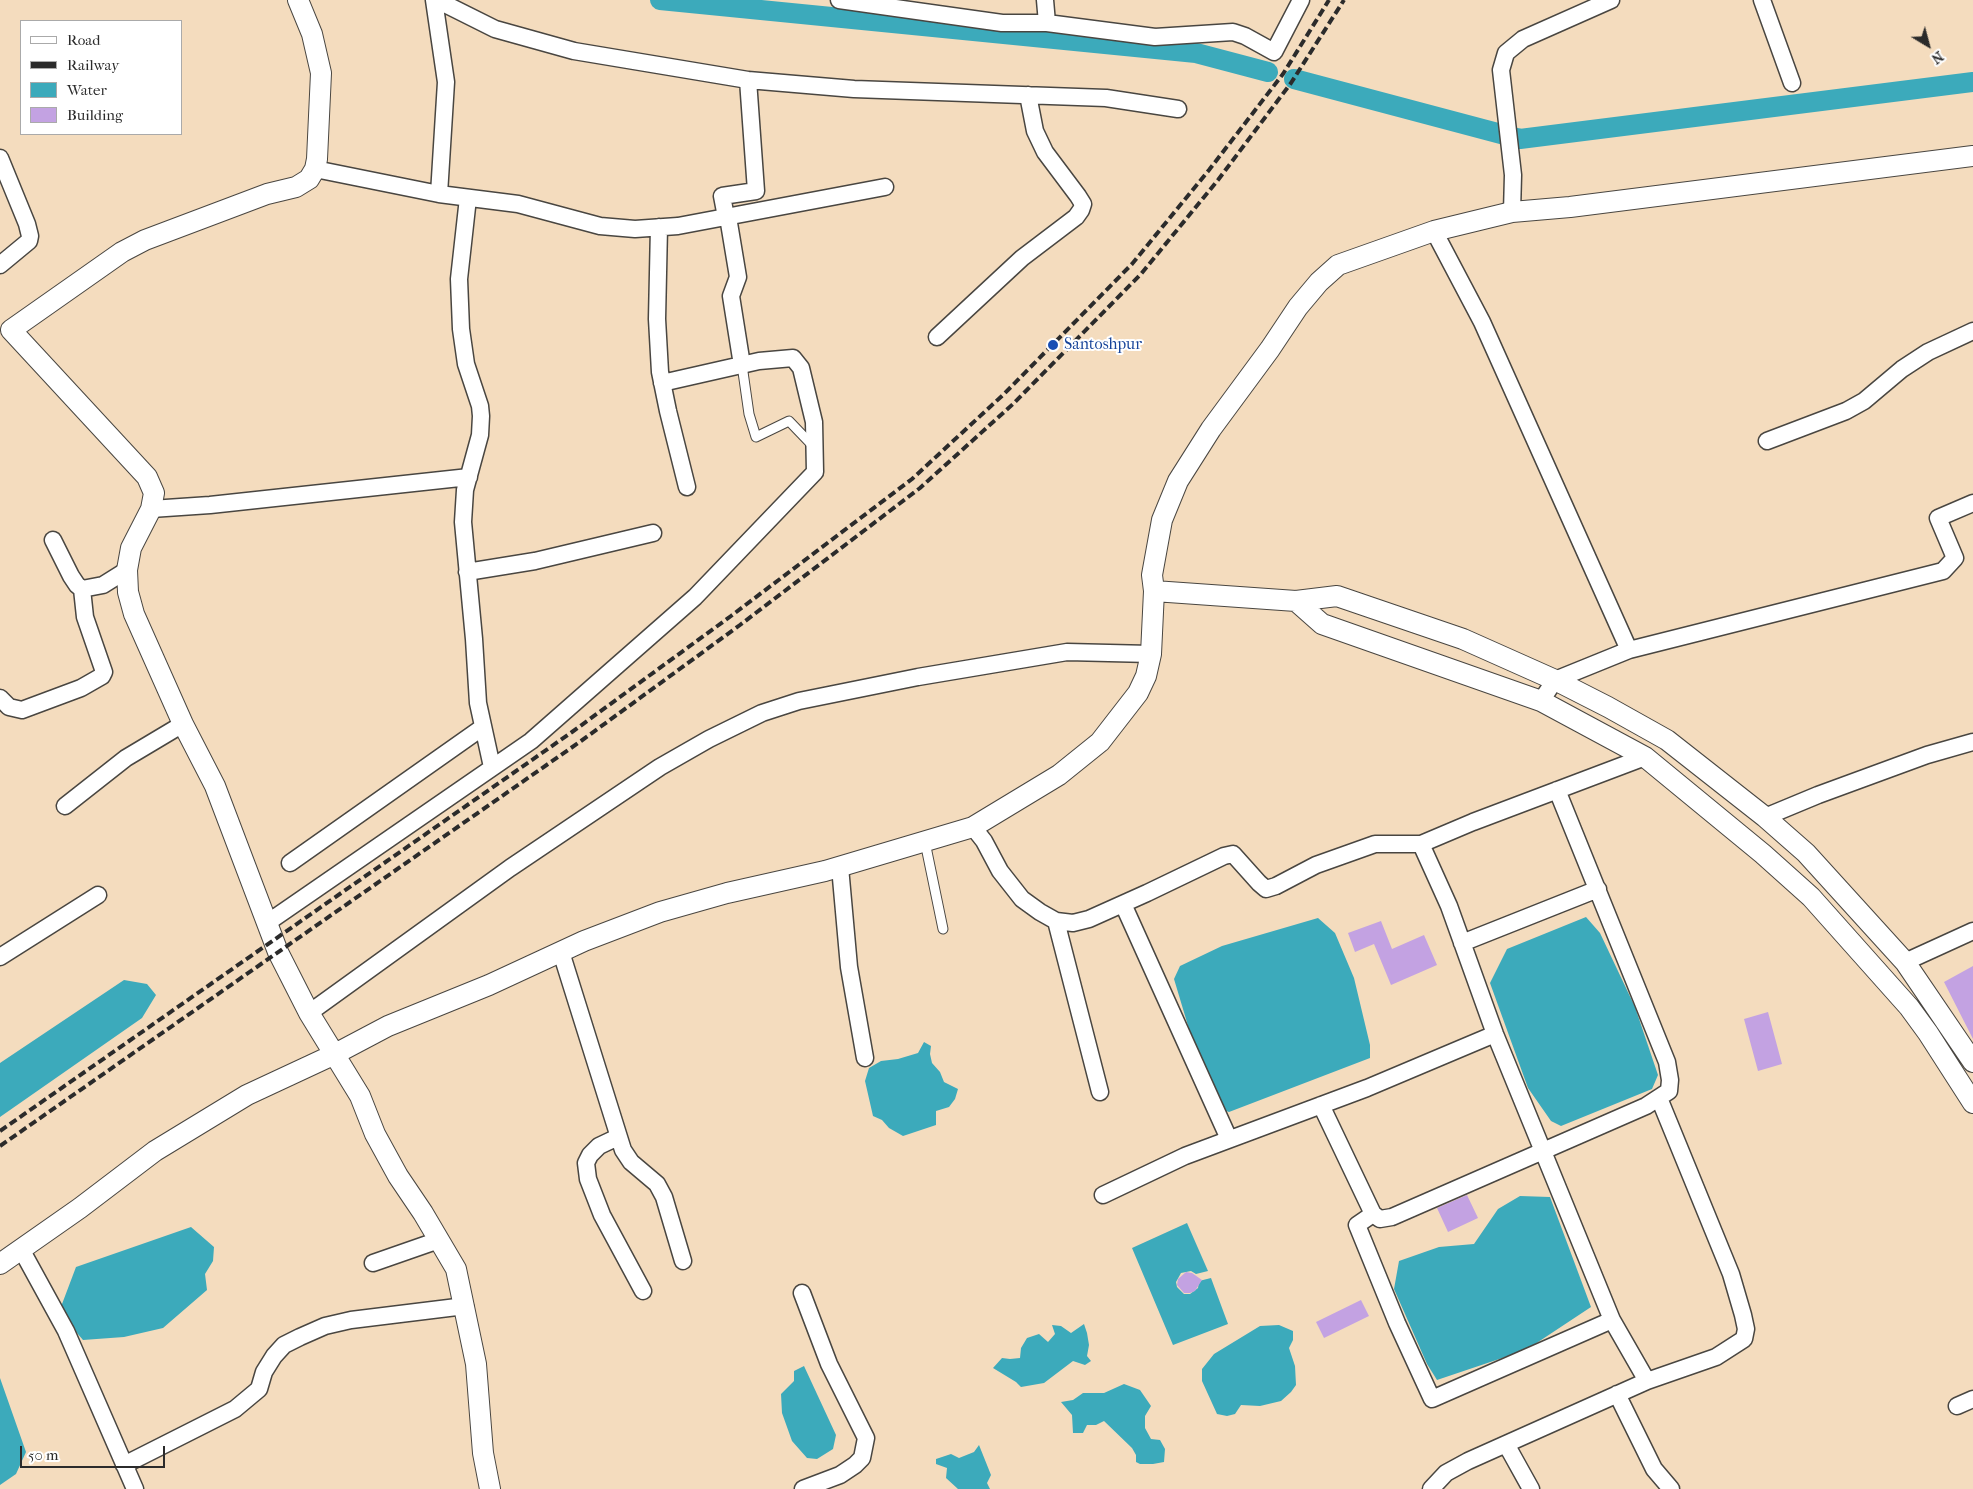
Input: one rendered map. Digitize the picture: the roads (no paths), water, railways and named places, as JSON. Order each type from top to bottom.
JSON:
[{"type":"street","points":[[298,0],[312,34],[322,73],[315,169],[309,179],[296,186],[267,194],[145,240],[122,252],[6,326],[147,477],[154,493],[151,509],[131,548],[127,570],[128,592],[134,614],[183,724],[215,786],[278,952],[309,1013],[360,1096],[375,1134],[398,1176],[456,1269],[476,1364],[483,1453],[490,1489]]},
{"type":"street","points":[[436,0],[446,82],[439,194]]},
{"type":"street","points":[[436,0],[495,28],[574,51],[748,80],[854,89],[1106,98],[1178,109]]},
{"type":"street","points":[[839,0],[899,4],[1002,23],[1047,23],[1155,37],[1233,32],[1245,36],[1274,52],[1301,0]]},
{"type":"street","points":[[1045,0],[1047,23]]},
{"type":"street","points":[[1512,212],[1512,175],[1501,70],[1506,53],[1523,39],[1611,0]]},
{"type":"street","points":[[1762,0],[1792,83]]},
{"type":"street","points":[[742,365],[731,296],[738,277],[722,196],[756,191],[748,80]]},
{"type":"street","points":[[937,337],[1022,258],[1076,217],[1081,210],[1083,204],[1045,152],[1035,131],[1028,95]]},
{"type":"street","points":[[0,1264],[80,1208],[155,1151],[247,1095],[335,1054],[388,1026],[490,985],[584,941],[660,912],[727,893],[840,866],[972,827],[1059,775],[1100,742],[1138,693],[1146,676],[1151,654],[1154,591],[1152,574],[1162,520],[1178,481],[1211,428],[1270,349],[1298,307],[1319,282],[1338,265],[1434,231],[1512,212],[1570,207],[1973,156]]},
{"type":"street","points":[[0,158],[27,224],[30,236],[29,241],[0,265]]},
{"type":"street","points":[[315,169],[439,194],[518,204],[600,226],[635,230],[727,217],[885,186]]},
{"type":"street","points":[[468,198],[459,279],[461,329],[466,364],[480,406],[481,416],[480,435],[465,490],[463,522],[478,703],[492,767]]},
{"type":"street","points":[[659,227],[657,319],[662,383],[687,487]]},
{"type":"street","points":[[1434,231],[1482,322],[1629,650]]},
{"type":"street","points":[[1767,441],[1846,411],[1864,401],[1902,369],[1928,352],[1973,331]]},
{"type":"street","points":[[267,923],[531,741],[695,597],[815,472],[814,422],[798,362],[793,358],[788,357],[742,365],[662,383]]},
{"type":"street","points":[[151,509],[210,505],[468,477]]},
{"type":"street","points":[[1541,701],[1555,680],[1629,650],[1943,571],[1955,558],[1938,518],[1972,506]]},
{"type":"street","points":[[467,572],[535,561],[654,534]]},
{"type":"street","points":[[0,698],[9,707],[22,710],[81,688],[102,676],[104,672],[85,617],[82,589],[71,576],[53,540]]},
{"type":"street","points":[[82,589],[103,585],[127,570]]},
{"type":"street","points":[[1154,591],[1296,601],[1336,596],[1463,640],[1555,680],[1667,740],[1765,817],[1806,853],[1905,962],[1973,1062]]},
{"type":"street","points":[[1296,601],[1322,624],[1541,701],[1645,757],[1763,854],[1811,897],[1909,1007],[1973,1103]]},
{"type":"street","points":[[309,1013],[510,868],[660,767],[709,739],[762,713],[799,701],[891,682],[1067,652],[1151,654]]},
{"type":"street","points":[[65,806],[126,758],[183,724]]},
{"type":"street","points":[[290,863],[483,727]]},
{"type":"street","points":[[1765,817],[1918,758],[1973,742]]},
{"type":"street","points":[[972,827],[984,841],[1000,871],[1022,899],[1056,921],[1073,923],[1089,919],[1123,904],[1224,856],[1234,854],[1266,889],[1276,886],[1316,865],[1375,844],[1421,844],[1645,757]]},
{"type":"street","points":[[1321,1105],[1373,1214],[1380,1219],[1392,1217],[1646,1106],[1669,1091],[1670,1080],[1667,1062],[1558,790]]},
{"type":"street","points":[[1421,844],[1449,906],[1494,1034],[1612,1320],[1647,1381]]},
{"type":"street","points":[[840,866],[849,967],[865,1058]]},
{"type":"street","points":[[1462,943],[1598,889]]},
{"type":"street","points":[[0,958],[98,894]]},
{"type":"street","points":[[1123,904],[1229,1139]]},
{"type":"street","points":[[1056,921],[1100,1092]]},
{"type":"street","points":[[1905,962],[1973,930]]},
{"type":"street","points":[[561,952],[622,1150],[631,1162],[652,1180],[664,1197],[683,1261]]},
{"type":"street","points":[[1103,1195],[1185,1156],[1321,1105],[1494,1034]]},
{"type":"street","points":[[1431,1489],[1446,1473],[1468,1461],[1647,1381],[1716,1357],[1744,1339],[1746,1329],[1731,1274],[1660,1098]]},
{"type":"street","points":[[618,1136],[599,1146],[590,1155],[586,1163],[588,1179],[602,1215],[643,1291]]},
{"type":"street","points":[[1373,1214],[1357,1225],[1432,1399],[1612,1320]]},
{"type":"street","points":[[373,1263],[439,1240]]},
{"type":"street","points":[[21,1249],[66,1331],[135,1489]]},
{"type":"street","points":[[802,1293],[829,1364],[866,1438],[862,1458],[855,1465],[840,1475],[803,1489]]},
{"type":"street","points":[[124,1465],[235,1408],[258,1389],[264,1372],[284,1345],[300,1337],[325,1326],[352,1320],[465,1306]]},
{"type":"street","points":[[1617,1394],[1654,1470],[1671,1489]]},
{"type":"street","points":[[1957,1406],[1973,1399]]},
{"type":"street","points":[[1506,1444],[1531,1489]]},
{"type":"lane","points":[[742,365],[749,414],[756,437],[789,421],[814,448]]},
{"type":"lane","points":[[926,842],[943,928]]},
{"type":"water","points":[[1586,917],[1600,933],[1635,1007],[1658,1075],[1652,1089],[1561,1126],[1551,1121],[1528,1088],[1490,983],[1507,949]]},
{"type":"water","points":[[1318,918],[1335,933],[1354,978],[1370,1045],[1370,1058],[1229,1112],[1221,1109],[1201,1069],[1174,979],[1180,966],[1222,946]]},
{"type":"water","points":[[124,980],[147,984],[156,995],[142,1018],[0,1117],[0,1063]]},
{"type":"water","points":[[924,1042],[931,1046],[932,1063],[940,1072],[944,1082],[958,1089],[955,1099],[949,1107],[936,1111],[936,1125],[903,1136],[889,1128],[882,1120],[873,1116],[865,1081],[869,1068],[881,1061],[898,1059],[918,1053]]},
{"type":"water","points":[[1520,1196],[1550,1197],[1591,1307],[1526,1350],[1437,1380],[1427,1364],[1394,1289],[1399,1261],[1439,1247],[1474,1244],[1498,1209]]},
{"type":"water","points":[[1187,1223],[1208,1271],[1196,1274],[1191,1271],[1181,1273],[1176,1282],[1177,1287],[1184,1294],[1190,1294],[1198,1288],[1199,1281],[1211,1278],[1228,1324],[1173,1345],[1132,1248]]},
{"type":"water","points":[[191,1227],[214,1247],[213,1261],[205,1274],[207,1290],[163,1328],[124,1337],[83,1340],[59,1312],[76,1267]]},
{"type":"water","points":[[1084,1324],[1089,1345],[1087,1356],[1091,1361],[1085,1365],[1073,1361],[1044,1383],[1021,1387],[993,1368],[1002,1358],[1020,1358],[1021,1348],[1027,1338],[1039,1334],[1048,1342],[1055,1334],[1052,1325],[1061,1326],[1071,1333]]},
{"type":"water","points":[[1279,1325],[1293,1331],[1293,1340],[1289,1348],[1295,1366],[1296,1385],[1281,1401],[1260,1406],[1241,1405],[1235,1414],[1227,1416],[1217,1414],[1202,1381],[1202,1369],[1214,1354],[1260,1326]]},
{"type":"water","points":[[804,1366],[836,1435],[833,1449],[817,1459],[807,1458],[792,1441],[782,1413],[781,1394],[794,1381],[794,1371]]},
{"type":"water","points":[[0,1378],[26,1452],[16,1474],[0,1485]]},
{"type":"water","points":[[1124,1384],[1140,1390],[1151,1406],[1145,1416],[1145,1428],[1151,1439],[1160,1440],[1165,1449],[1164,1462],[1140,1464],[1136,1462],[1136,1455],[1132,1448],[1104,1421],[1096,1425],[1087,1425],[1083,1433],[1073,1433],[1072,1415],[1061,1402],[1073,1400],[1083,1393],[1104,1393]]},
{"type":"water","points":[[979,1445],[991,1475],[987,1483],[990,1489],[958,1489],[946,1478],[947,1468],[936,1464],[936,1459],[951,1454],[959,1458],[974,1452]]},
{"type":"waterway","points":[[660,0],[1196,53],[1268,72]]},
{"type":"waterway","points":[[1294,79],[1520,139],[1973,82]]},
{"type":"railway","points":[[0,1131],[572,732],[731,616],[912,479],[1004,394],[1132,264],[1209,170],[1283,74],[1329,0]]},
{"type":"railway","points":[[0,1146],[581,741],[740,625],[920,488],[1013,404],[1141,274],[1218,180],[1291,83],[1344,0]]},
{"type":"place","name":"Santoshpur","points":[[1053,345]]}]
